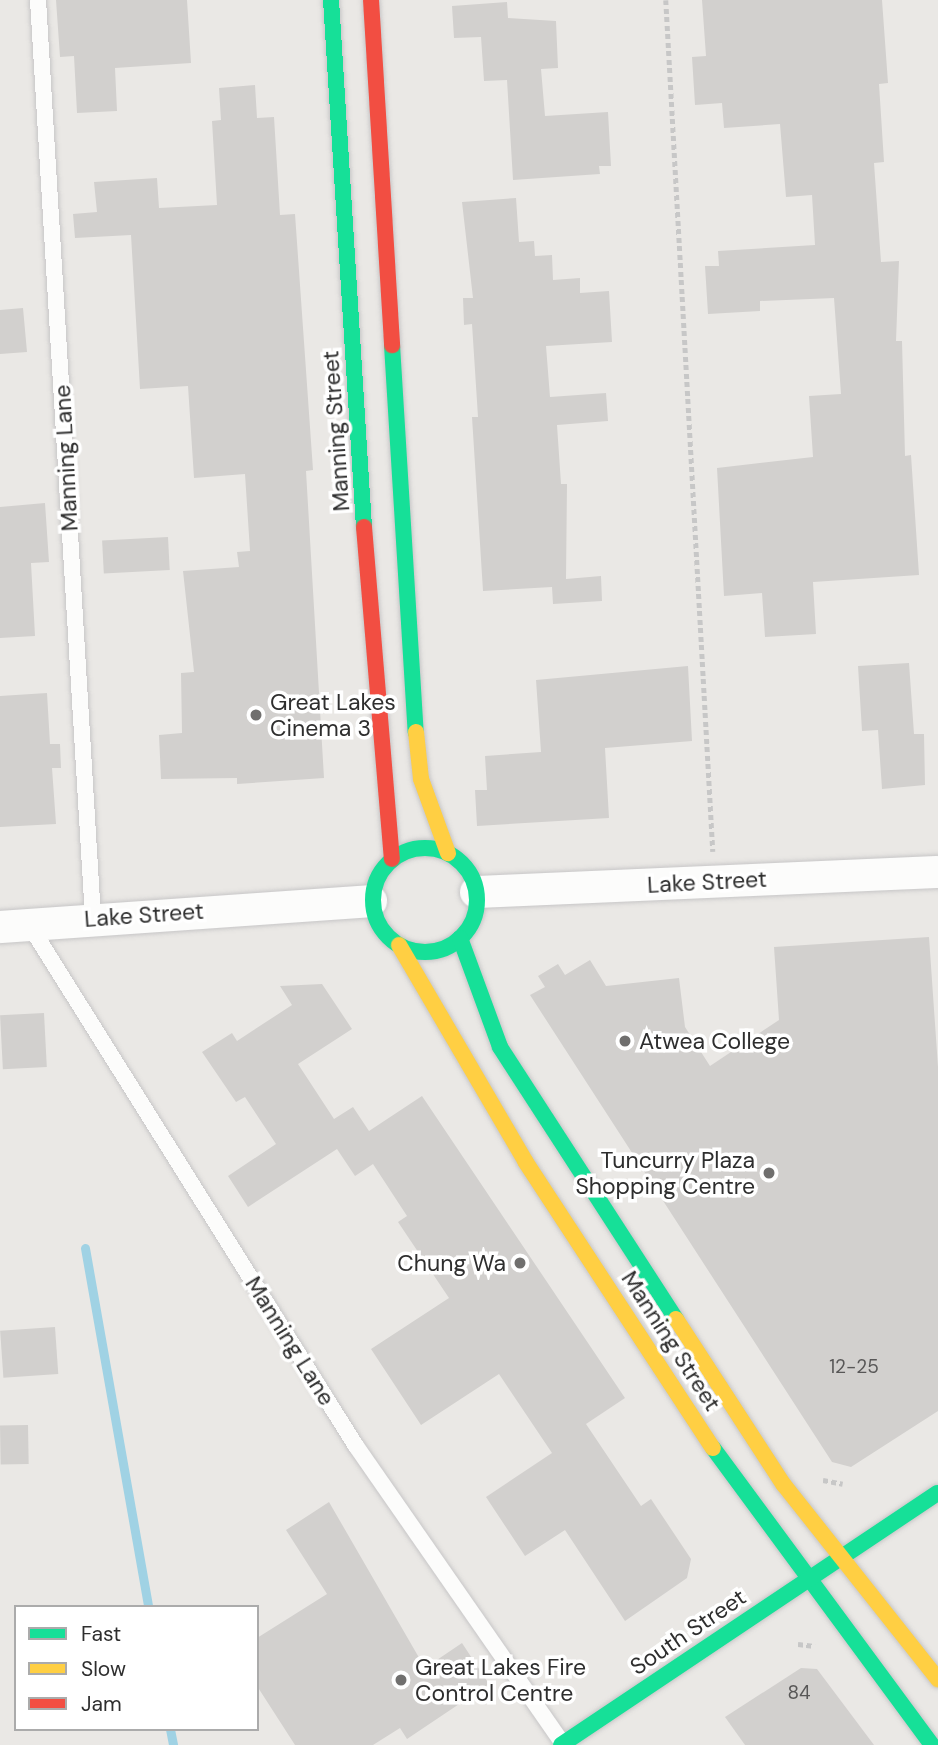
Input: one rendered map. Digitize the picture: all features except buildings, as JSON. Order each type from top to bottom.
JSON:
[{"type":"main road","name":"Manning Street","points":[[331,0],[379,758],[392,859]]},
{"type":"main road","points":[[371,0],[417,744],[421,779],[447,853]]},
{"type":"main road","points":[[419,848],[447,853],[467,869],[476,892],[473,918],[460,938],[429,951],[399,945],[379,926],[372,901],[392,859],[419,848]]},
{"type":"main road","name":"Manning Street","points":[[460,938],[500,1047],[784,1485],[938,1679]]},
{"type":"main road","name":"Manning Street","points":[[399,945],[525,1161],[805,1581],[932,1745]]},
{"type":"main road","name":"South Street","points":[[563,1745],[938,1493]]},
{"type":"street","name":"Lake Street","points":[[476,892],[938,872]]},
{"type":"street","name":"Lake Street","points":[[15,927],[93,917],[372,901]]},
{"type":"lane","name":"Manning Lane","points":[[38,0],[93,917]]},
{"type":"lane","name":"Manning Lane","points":[[15,927],[356,1446],[563,1745]]},
{"type":"path","points":[[666,0],[715,881]]},
{"type":"path","points":[[822,1480],[843,1484]]},
{"type":"path","points":[[798,1644],[816,1647]]},
{"type":"waterway","points":[[85,1248],[148,1605]]},
{"type":"waterway","points":[[170,1731],[173,1745]]},
{"type":"traffic: fast","points":[[331,0],[364,527]]},
{"type":"traffic: fast","points":[[392,345],[416,732]]},
{"type":"traffic: fast","points":[[425,848],[445,852],[462,863],[473,880],[477,900],[473,920],[462,937],[445,948],[425,952],[405,948],[388,937],[377,920],[373,900],[377,880],[388,863],[405,852],[425,848]]},
{"type":"traffic: fast","points":[[460,938],[500,1047],[676,1319]]},
{"type":"traffic: fast","points":[[713,1448],[932,1745]]},
{"type":"traffic: fast","points":[[561,1745],[938,1493]]},
{"type":"traffic: slow","points":[[416,732],[421,779],[448,853]]},
{"type":"traffic: slow","points":[[399,945],[525,1161],[713,1448]]},
{"type":"traffic: slow","points":[[676,1319],[784,1485],[938,1679]]},
{"type":"traffic: jam","points":[[371,0],[392,345]]},
{"type":"traffic: jam","points":[[364,527],[392,859]]},
{"type":"place","name":"Great Lakes Cinema 3","points":[[256,715]]},
{"type":"place","name":"Atwea College","points":[[625,1041]]},
{"type":"place","name":"Tuncurry Plaza Shopping Centre","points":[[769,1173]]},
{"type":"place","name":"Chung Wa","points":[[520,1263]]},
{"type":"place","name":"Great Lakes Fire Control Centre","points":[[401,1680]]}]
